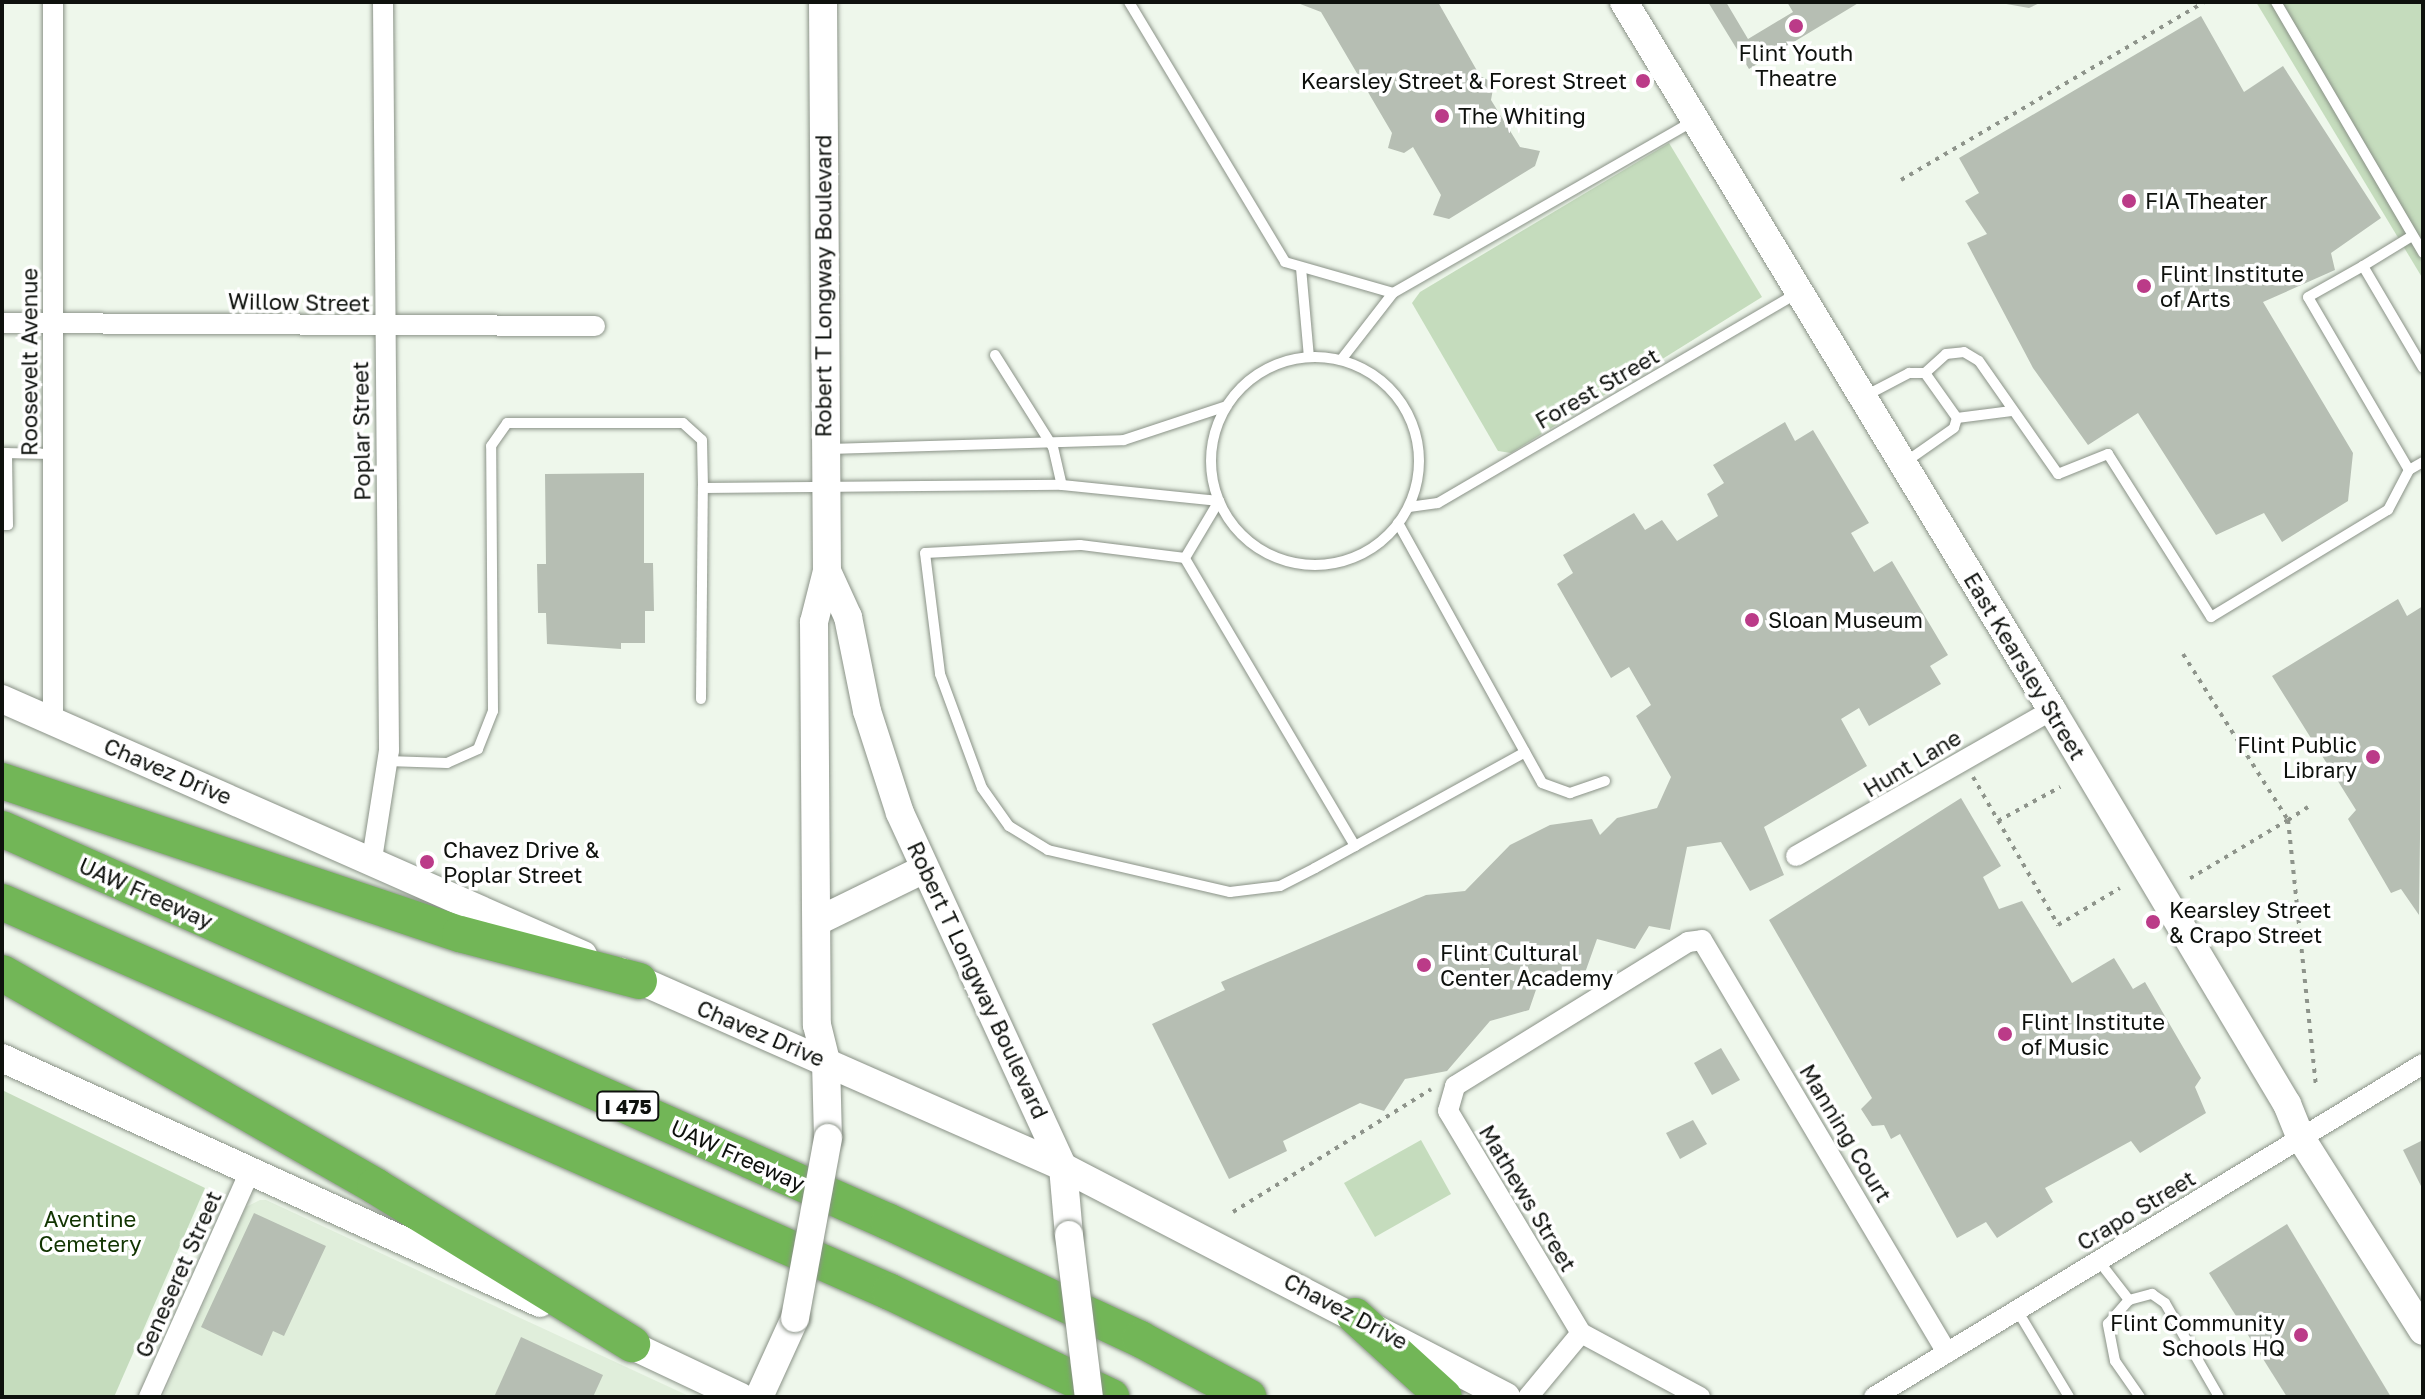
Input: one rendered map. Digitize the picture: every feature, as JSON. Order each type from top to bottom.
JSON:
[{"type":"highway","points":[[2,781],[460,934],[639,981]]},
{"type":"highway","name":"UAW Freeway","points":[[2,829],[889,1222],[1140,1339],[1248,1397]]},
{"type":"highway","points":[[2,902],[890,1292],[1111,1397]]},
{"type":"highway","points":[[2,973],[375,1186],[632,1344]]},
{"type":"highway","points":[[1355,1316],[1444,1397]]},
{"type":"street","name":"Roosevelt Avenue","points":[[53,2],[53,721]]},
{"type":"street","name":"Poplar Street","points":[[372,859],[387,761],[383,2]]},
{"type":"street","name":"Robert T Longway Boulevard","points":[[759,1397],[795,1318],[828,1138],[826,1062],[817,1025],[820,920],[814,622],[827,571],[823,488],[823,2]]},
{"type":"street","name":"East Kearsley Street","points":[[1624,2],[2287,1104],[2301,1138],[2420,1317]]},
{"type":"street","name":"Willow Street","points":[[2,323],[595,326]]},
{"type":"street","name":"Robert T Longway Boulevard","points":[[827,571],[848,617],[883,765],[924,869],[1063,1167],[1089,1397]]},
{"type":"street","name":"Chavez Drive","points":[[2,699],[372,859],[639,981],[1063,1167],[1506,1397]]},
{"type":"street","name":"Hunt Lane","points":[[1796,856],[2052,710]]},
{"type":"street","points":[[820,920],[924,869]]},
{"type":"street","name":"Manning Court","points":[[1449,1083],[1688,942],[1702,940],[1947,1353]]},
{"type":"street","points":[[2,1058],[632,1344],[741,1397]]},
{"type":"street","name":"Crapo Street","points":[[1874,1397],[2423,1064]]},
{"type":"street","name":"Mathews Street","points":[[1449,1083],[1448,1111],[1581,1333]]},
{"type":"street","name":"Geneseret Street","points":[[149,1397],[250,1171]]},
{"type":"street","points":[[1528,1397],[1581,1333],[1700,1397]]},
{"type":"lane","points":[[1129,2],[1285,262],[1393,293]]},
{"type":"lane","points":[[2276,2],[2423,253]]},
{"type":"lane","points":[[1341,360],[1393,293],[1695,120]]},
{"type":"lane","points":[[2409,470],[2308,297],[2412,236]]},
{"type":"lane","points":[[2363,266],[2423,368]]},
{"type":"lane","points":[[1301,268],[1309,357]]},
{"type":"lane","name":"Forest Street","points":[[1409,507],[1438,503],[1800,292]]},
{"type":"lane","points":[[1925,373],[1934,360],[1964,352],[1979,361],[2058,474],[2108,454],[2211,617],[2388,510],[2409,470],[2423,462]]},
{"type":"lane","points":[[995,355],[1053,447],[1062,485]]},
{"type":"lane","points":[[823,449],[1053,447],[1124,440],[1227,406],[1267,370],[1309,357],[1341,360],[1381,382],[1410,417],[1419,446],[1409,507],[1398,523],[1362,555],[1329,565],[1296,564],[1264,552],[1237,530],[1219,501],[1212,458],[1227,406]]},
{"type":"lane","points":[[1863,397],[1909,373],[1925,373]]},
{"type":"lane","points":[[1925,373],[1957,418]]},
{"type":"lane","points":[[1957,418],[2012,411]]},
{"type":"lane","points":[[1902,465],[1954,428],[1957,418]]},
{"type":"lane","points":[[387,761],[447,763],[478,749],[493,711],[491,446],[507,423],[683,423],[702,440],[701,699]]},
{"type":"lane","points":[[2,525],[8,525],[4,453],[53,454]]},
{"type":"lane","points":[[703,488],[1062,485],[1219,501]]},
{"type":"lane","points":[[1185,558],[1219,501]]},
{"type":"lane","points":[[1398,523],[1542,783],[1570,793],[1605,781]]},
{"type":"lane","points":[[1185,558],[1080,545],[925,553],[940,674],[982,788],[1009,826],[1048,850],[1230,892],[1280,886],[1525,752]]},
{"type":"lane","points":[[1185,558],[1355,846]]},
{"type":"lane","points":[[2098,1260],[2129,1300]]},
{"type":"lane","points":[[2140,1397],[2115,1361],[2107,1334],[2113,1313],[2129,1300],[2152,1294],[2165,1303],[2219,1397]]},
{"type":"lane","points":[[2017,1310],[2069,1397]]},
{"type":"path","points":[[1901,180],[2204,2]]},
{"type":"path","points":[[2183,654],[2288,820],[2316,1086]]},
{"type":"path","points":[[1972,775],[2058,925],[2120,888]]},
{"type":"path","points":[[1998,821],[2060,787]]},
{"type":"path","points":[[2189,879],[2308,807]]},
{"type":"path","points":[[1233,1212],[1449,1083]]},
{"type":"shaded area","points":[[266,1200],[691,1397],[163,1397],[246,1207]]},
{"type":"green space","points":[[2256,2],[2423,2],[2423,279]]},
{"type":"green space","points":[[1669,143],[1762,297],[1511,453],[1498,451],[1412,303],[1420,292]]},
{"type":"green space","name":"Aventine Cemetery","points":[[2,1090],[205,1188],[114,1397],[2,1397]]},
{"type":"green space","points":[[1421,1140],[1451,1194],[1375,1237],[1344,1183]]},
{"type":"building","name":"The Whiting","points":[[1295,2],[1438,2],[1480,76],[1494,83],[1491,100],[1520,147],[1540,151],[1535,166],[1449,219],[1433,215],[1441,195],[1413,147],[1404,153],[1388,148],[1392,133],[1321,12]]},
{"type":"building","name":"Flint Youth Theatre","points":[[1708,2],[1726,2],[1748,39],[1793,12],[1787,2],[1860,2],[1749,69]]},
{"type":"building","points":[[1995,2],[2042,2],[2029,8]]},
{"type":"building","name":"Flint Institute of Arts","points":[[2201,16],[2244,92],[2283,66],[2381,218],[2331,253],[2335,270],[2263,302],[2353,453],[2348,501],[2282,542],[2264,513],[2216,535],[2138,413],[2088,445],[2033,368],[1967,243],[1987,234],[1965,201],[1979,193],[1959,158]]},
{"type":"building","points":[[1785,422],[1795,441],[1813,430],[1869,523],[1851,533],[1874,572],[1892,561],[1948,655],[1930,666],[1941,684],[1869,726],[1859,708],[1841,719],[1867,766],[1764,827],[1784,875],[1750,891],[1721,842],[1687,847],[1670,930],[1649,926],[1635,949],[1597,939],[1581,984],[1539,981],[1529,1010],[1490,1021],[1447,1071],[1405,1079],[1384,1111],[1360,1103],[1283,1141],[1287,1151],[1229,1179],[1152,1024],[1225,990],[1221,982],[1426,895],[1465,891],[1510,845],[1550,825],[1592,819],[1600,835],[1617,818],[1657,808],[1671,777],[1636,716],[1651,705],[1629,667],[1611,678],[1557,584],[1573,573],[1563,555],[1634,513],[1645,530],[1662,520],[1677,541],[1718,516],[1707,494],[1724,483],[1713,465]]},
{"type":"building","points":[[644,473],[644,563],[653,563],[654,611],[645,611],[645,643],[621,643],[621,649],[547,644],[546,613],[538,613],[537,564],[546,564],[545,474]]},
{"type":"building","name":"Flint Public Library","points":[[2398,599],[2407,616],[2423,606],[2419,915],[2401,889],[2391,893],[2348,819],[2356,810],[2272,676]]},
{"type":"building","name":"Flint Institute of Music","points":[[1961,798],[2001,866],[1983,877],[1999,909],[2022,901],[2072,983],[2114,958],[2133,989],[2145,982],[2201,1078],[2195,1087],[2206,1113],[2140,1153],[2131,1141],[2045,1188],[2053,1202],[1997,1238],[1986,1222],[1957,1238],[1900,1134],[1891,1139],[1884,1125],[1872,1126],[1861,1109],[1872,1098],[1769,920]]},
{"type":"building","points":[[1721,1048],[1740,1080],[1712,1095],[1694,1063]]},
{"type":"building","points":[[1693,1120],[1707,1144],[1680,1159],[1666,1133]]},
{"type":"building","points":[[2423,1140],[2423,1190],[2403,1150]]},
{"type":"building","points":[[254,1213],[326,1246],[284,1336],[273,1331],[262,1356],[201,1327]]},
{"type":"building","name":"Flint Community Schools HQ","points":[[2287,1224],[2391,1397],[2287,1397],[2209,1273]]},
{"type":"building","points":[[521,1337],[603,1375],[593,1397],[494,1397]]},
{"type":"place","name":"Flint Youth Theatre","points":[[1796,26]]},
{"type":"place","name":"Kearsley Street & Forest Street","points":[[1643,81]]},
{"type":"place","name":"The Whiting","points":[[1442,116]]},
{"type":"place","name":"FIA Theater","points":[[2129,201]]},
{"type":"place","name":"Flint Institute of Arts","points":[[2144,286]]},
{"type":"place","name":"Sloan Museum","points":[[1752,620]]},
{"type":"place","name":"Flint Public Library","points":[[2373,757]]},
{"type":"place","name":"Chavez Drive & Poplar Street","points":[[427,862]]},
{"type":"place","name":"Kearsley Street & Crapo Street","points":[[2153,922]]},
{"type":"place","name":"Flint Cultural Center Academy","points":[[1424,965]]},
{"type":"place","name":"Flint Institute of Music","points":[[2005,1034]]},
{"type":"place","name":"Flint Community Schools HQ","points":[[2301,1335]]}]
